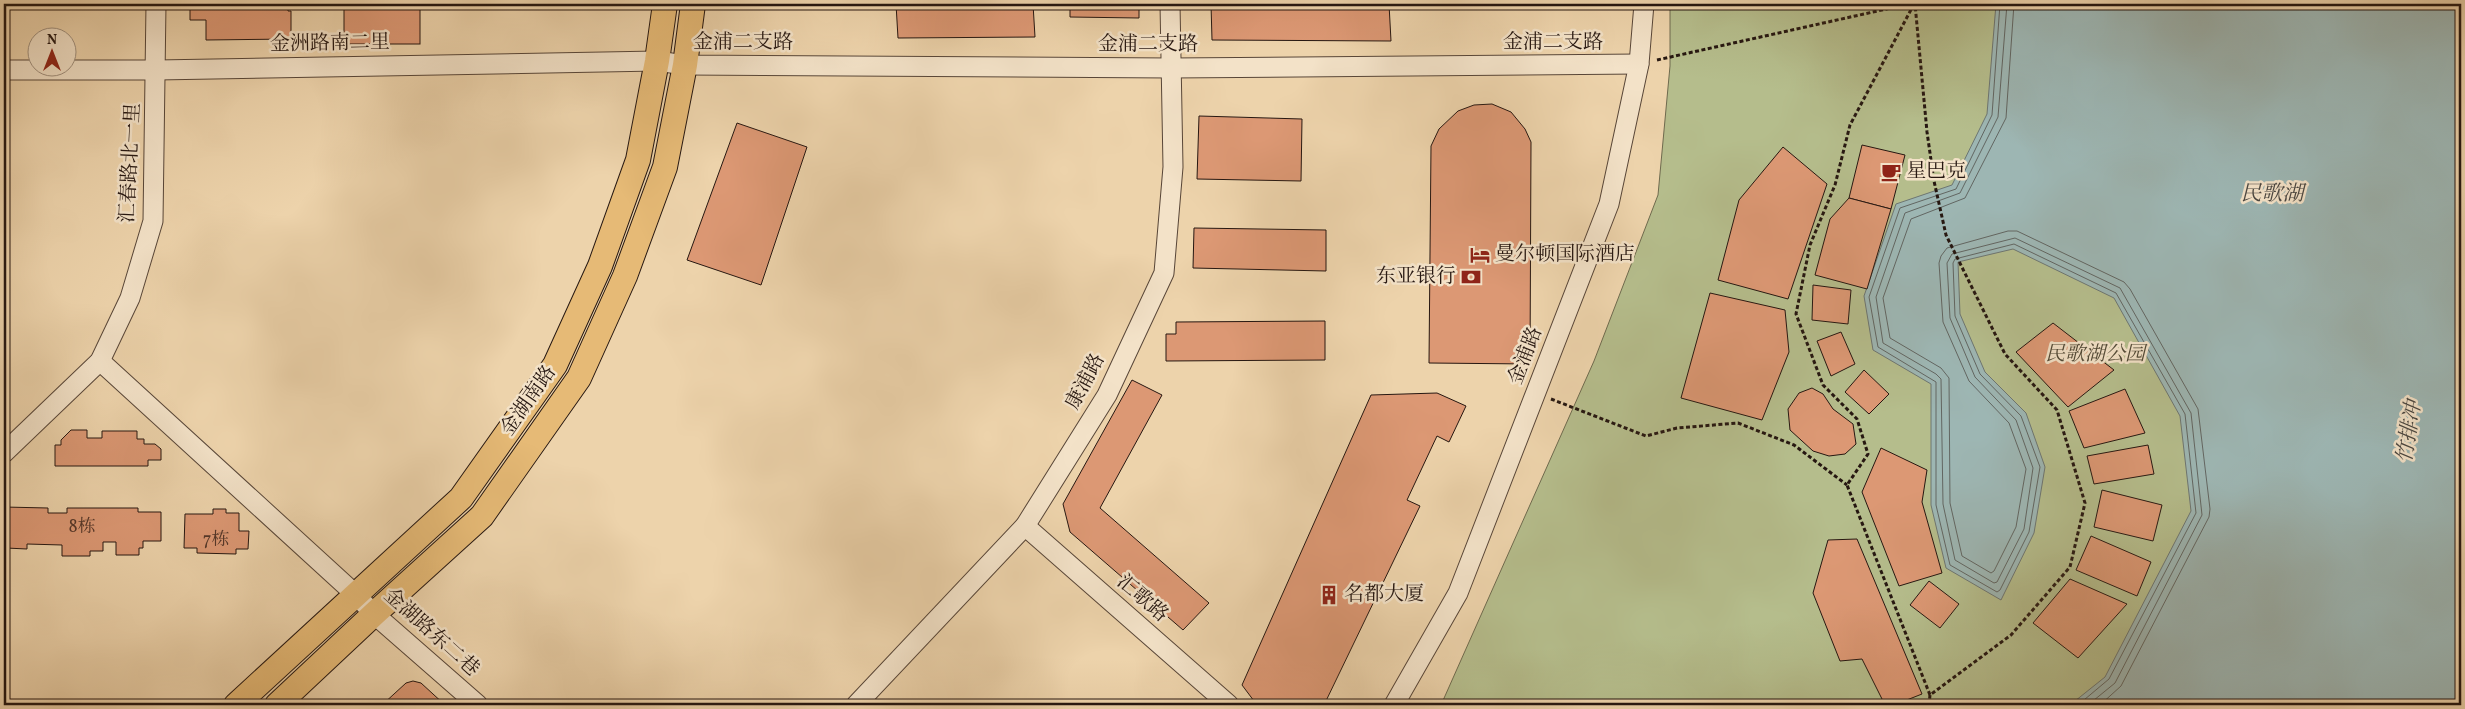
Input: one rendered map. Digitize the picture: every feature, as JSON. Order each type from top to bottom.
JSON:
[{"type":"main road","name":"金湖南路","points":[[236,705],[461,498],[555,365],[600,266],[638,160],[657,61],[665,4]]},
{"type":"main road","name":"金湖南路","points":[[277,705],[482,516],[579,378],[626,276],[665,167],[685,65],[693,4]]},
{"type":"street","name":"汇春路北一里","points":[[4,453],[100,361],[130,298],[154,221],[157,70],[156,4]]},
{"type":"street","name":"康浦路","points":[[856,705],[1025,526],[1107,395],[1164,273],[1173,167],[1170,4]]},
{"type":"street","name":"金浦路","points":[[1394,705],[1458,594],[1609,204],[1639,64],[1644,4]]},
{"type":"street","name":"金洲路南二里","points":[[4,70],[157,70],[657,61]]},
{"type":"street","name":"金浦二支路","points":[[657,61],[685,65],[1171,68],[1639,64]]},
{"type":"street","name":"金湖路东二巷","points":[[100,361],[355,594],[374,614],[478,705]]},
{"type":"street","name":"汇歌路","points":[[1025,526],[1229,705]]},
{"type":"path","points":[[1639,64],[1910,4]]},
{"type":"path","points":[[1915,4],[1934,181],[1946,235],[2005,354],[2057,410],[2085,503],[2070,567],[2012,635],[1930,695]]},
{"type":"path","points":[[1847,485],[1868,454],[1857,419],[1823,385],[1796,314],[1810,245],[1835,185],[1850,125],[1915,4]]},
{"type":"path","points":[[1535,393],[1646,436],[1676,428],[1738,423],[1794,445],[1847,485],[1930,695],[1929,705]]},
{"type":"green space","name":"民歌湖公园","points":[[1670,4],[2461,4],[2461,705],[1441,705],[1594,361],[1658,195],[1670,66]]},
{"type":"water","name":"民歌湖","points":[[1996,4],[2461,4],[2461,705],[2070,705],[2105,677],[2191,511],[2180,416],[2114,298],[2013,249],[1958,262],[1960,314],[1985,372],[2026,413],[2045,467],[2034,533],[2001,600],[1946,568],[1931,505],[1931,384],[1873,350],[1864,296],[1896,204],[1952,185],[1987,114]]},
{"type":"building","points":[[190,4],[288,4],[288,11],[291,11],[291,39],[206,40],[206,20],[190,20]]},
{"type":"building","points":[[344,4],[420,4],[420,44],[344,44]]},
{"type":"building","points":[[896,4],[1033,4],[1035,37],[898,38]]},
{"type":"building","points":[[1070,4],[1139,4],[1139,18],[1070,17]]},
{"type":"building","points":[[1211,4],[1389,4],[1391,41],[1212,40]]},
{"type":"building","name":"曼尔顿国际酒店","points":[[1492,104],[1511,112],[1525,129],[1531,142],[1530,364],[1429,363],[1431,146],[1439,129],[1458,111],[1474,105]]},
{"type":"building","points":[[1199,116],[1302,119],[1301,181],[1197,179]]},
{"type":"building","points":[[737,123],[807,147],[761,285],[687,260]]},
{"type":"building","points":[[1862,145],[1905,155],[1891,209],[1849,198]]},
{"type":"building","points":[[1783,147],[1827,184],[1788,299],[1718,280],[1739,200]]},
{"type":"building","points":[[1849,198],[1891,209],[1867,289],[1815,275],[1830,219]]},
{"type":"building","points":[[1194,228],[1326,230],[1326,271],[1193,268]]},
{"type":"building","points":[[1813,285],[1851,290],[1848,324],[1812,320]]},
{"type":"building","points":[[1710,293],[1785,310],[1789,352],[1762,420],[1681,398]]},
{"type":"building","points":[[1325,321],[1325,360],[1166,361],[1166,334],[1176,334],[1176,322]]},
{"type":"building","points":[[2053,323],[2114,370],[2068,407],[2016,352]]},
{"type":"building","points":[[1841,332],[1855,364],[1831,376],[1817,341]]},
{"type":"building","points":[[1864,370],[1889,394],[1869,414],[1845,392]]},
{"type":"building","points":[[1132,380],[1162,395],[1100,508],[1209,603],[1183,630],[1070,532],[1063,504]]},
{"type":"building","points":[[1812,388],[1823,394],[1833,409],[1853,424],[1856,444],[1845,454],[1829,456],[1813,451],[1790,430],[1788,409],[1799,393]]},
{"type":"building","points":[[2125,389],[2145,433],[2084,448],[2069,411]]},
{"type":"building","name":"名都大厦","points":[[1437,393],[1466,406],[1449,442],[1437,436],[1407,500],[1420,506],[1324,705],[1257,705],[1242,685],[1371,395]]},
{"type":"building","points":[[71,430],[87,430],[87,438],[102,438],[102,431],[137,431],[137,439],[144,439],[144,444],[155,444],[161,449],[161,460],[148,460],[148,466],[55,466],[55,445],[61,445],[61,440]]},
{"type":"building","points":[[2148,445],[2154,474],[2094,484],[2087,456]]},
{"type":"building","points":[[1881,448],[1927,470],[1922,502],[1942,573],[1899,586],[1862,492]]},
{"type":"building","points":[[2102,490],[2162,505],[2153,541],[2094,527]]},
{"type":"building","points":[[4,507],[48,508],[48,513],[67,513],[67,508],[138,508],[138,512],[161,512],[161,541],[143,541],[143,548],[139,548],[139,555],[116,555],[116,542],[103,542],[103,551],[90,551],[90,556],[62,556],[62,545],[27,544],[27,549],[6,548],[6,543],[4,543]]},
{"type":"building","points":[[213,509],[226,509],[226,513],[239,513],[239,531],[249,531],[248,549],[236,549],[236,554],[197,553],[197,548],[184,548],[185,514],[213,514]]},
{"type":"building","points":[[2091,536],[2151,562],[2137,596],[2076,570]]},
{"type":"building","points":[[1857,539],[1922,694],[1894,705],[1885,705],[1862,659],[1840,661],[1813,593],[1828,540]]},
{"type":"building","points":[[2070,579],[2127,604],[2078,658],[2033,623]]},
{"type":"building","points":[[1929,581],[1959,604],[1940,628],[1910,605]]},
{"type":"building","points":[[413,681],[421,683],[445,705],[382,705],[406,683]]},
{"type":"place","name":"星巴克","points":[[1891,172]]},
{"type":"place","name":"曼尔顿国际酒店","points":[[1480,255]]},
{"type":"place","name":"东亚银行","points":[[1471,277]]},
{"type":"place","name":"名都大厦","points":[[1329,595]]},
{"type":"water label","name":"竹排冲","points":[[2410,432]]}]
